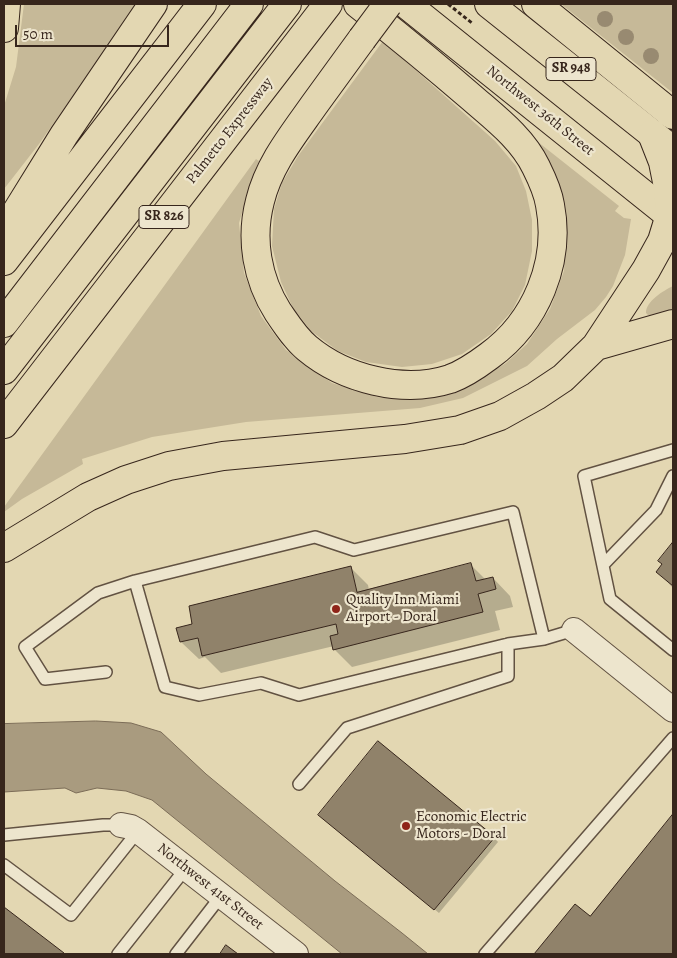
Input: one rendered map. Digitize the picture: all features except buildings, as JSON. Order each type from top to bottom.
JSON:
[{"type":"main road","points":[[4,28],[6,4]]},
{"type":"main road","points":[[4,232],[64,135],[153,4]]},
{"type":"main road","points":[[4,261],[202,4]]},
{"type":"main road","points":[[4,324],[249,4]]},
{"type":"main road","points":[[4,370],[287,4]]},
{"type":"main road","points":[[358,4],[452,80],[506,128],[527,152],[536,166],[550,202],[552,239],[549,262],[545,280],[532,310],[517,330],[498,350],[480,363],[450,379],[426,383],[398,384],[366,378],[333,365],[312,352],[295,336],[267,291],[260,274],[255,241],[255,222],[260,200],[266,180],[274,164],[294,133],[362,39],[388,4]]},
{"type":"main road","name":"Northwest 36th Street","points":[[406,4],[671,216]]},
{"type":"main road","name":"SR 948","points":[[490,4],[652,134]]},
{"type":"main road","points":[[536,4],[673,115]]},
{"type":"main road","name":"Palmetto Expressway","points":[[4,424],[326,7]]},
{"type":"main road","points":[[4,548],[88,497],[126,480],[169,466],[223,456],[405,439],[460,430],[500,416],[536,396],[563,378],[596,346],[646,270],[662,241],[671,216],[663,162],[652,134]]},
{"type":"main road","points":[[652,134],[673,151]]},
{"type":"main road","points":[[596,346],[673,324]]},
{"type":"street","points":[[574,630],[673,710]]},
{"type":"street","name":"Northwest 41st Street","points":[[130,828],[186,868],[296,954]]},
{"type":"lane","points":[[673,450],[584,476],[610,599],[673,650]]},
{"type":"lane","points":[[603,565],[656,510],[673,476]]},
{"type":"lane","points":[[106,672],[45,679],[25,647],[98,593],[135,581],[316,536],[354,550],[513,512],[544,639]]},
{"type":"lane","points":[[135,581],[165,687],[199,695],[262,682],[298,695],[508,644],[544,639],[574,630]]},
{"type":"lane","points":[[299,784],[347,728],[508,676],[508,644]]},
{"type":"lane","points":[[485,954],[673,738]]},
{"type":"lane","points":[[4,835],[103,825],[130,828],[71,916],[4,865]]},
{"type":"lane","points":[[118,954],[186,868]]},
{"type":"lane","points":[[176,954],[221,896]]},
{"type":"shaded area","points":[[24,4],[137,4],[39,144],[4,189],[4,106],[16,67]]},
{"type":"shaded area","points":[[561,4],[673,4],[673,93]]},
{"type":"shaded area","points":[[383,41],[495,141],[516,166],[526,191],[532,220],[532,251],[525,285],[512,311],[491,334],[462,354],[432,364],[402,367],[366,362],[338,351],[311,331],[293,308],[281,282],[272,246],[274,209],[282,183],[298,156]]},
{"type":"shaded area","points":[[538,142],[619,206],[615,211],[624,218],[631,219],[625,255],[613,286],[606,297],[595,310],[557,339],[527,366],[463,398],[420,408],[246,422],[152,437],[82,459],[83,464],[22,499],[4,512],[4,507],[256,159],[259,161],[239,223],[244,273],[261,316],[286,350],[332,383],[377,397],[395,399],[447,395],[477,382],[506,363],[527,344],[550,309],[564,271],[566,231],[562,196],[552,168]]},
{"type":"shaded area","points":[[673,286],[673,309],[648,315],[646,313],[649,304]]},
{"type":"shaded area","points":[[96,721],[131,723],[161,732],[206,774],[335,881],[428,954],[342,954],[152,800],[126,791],[97,788],[76,793],[65,788],[4,792],[4,724]]},
{"type":"place","name":"Quality Inn Miami Airport - Doral","points":[[336,609]]},
{"type":"place","name":"Economic Electric Motors - Doral","points":[[406,826]]}]
